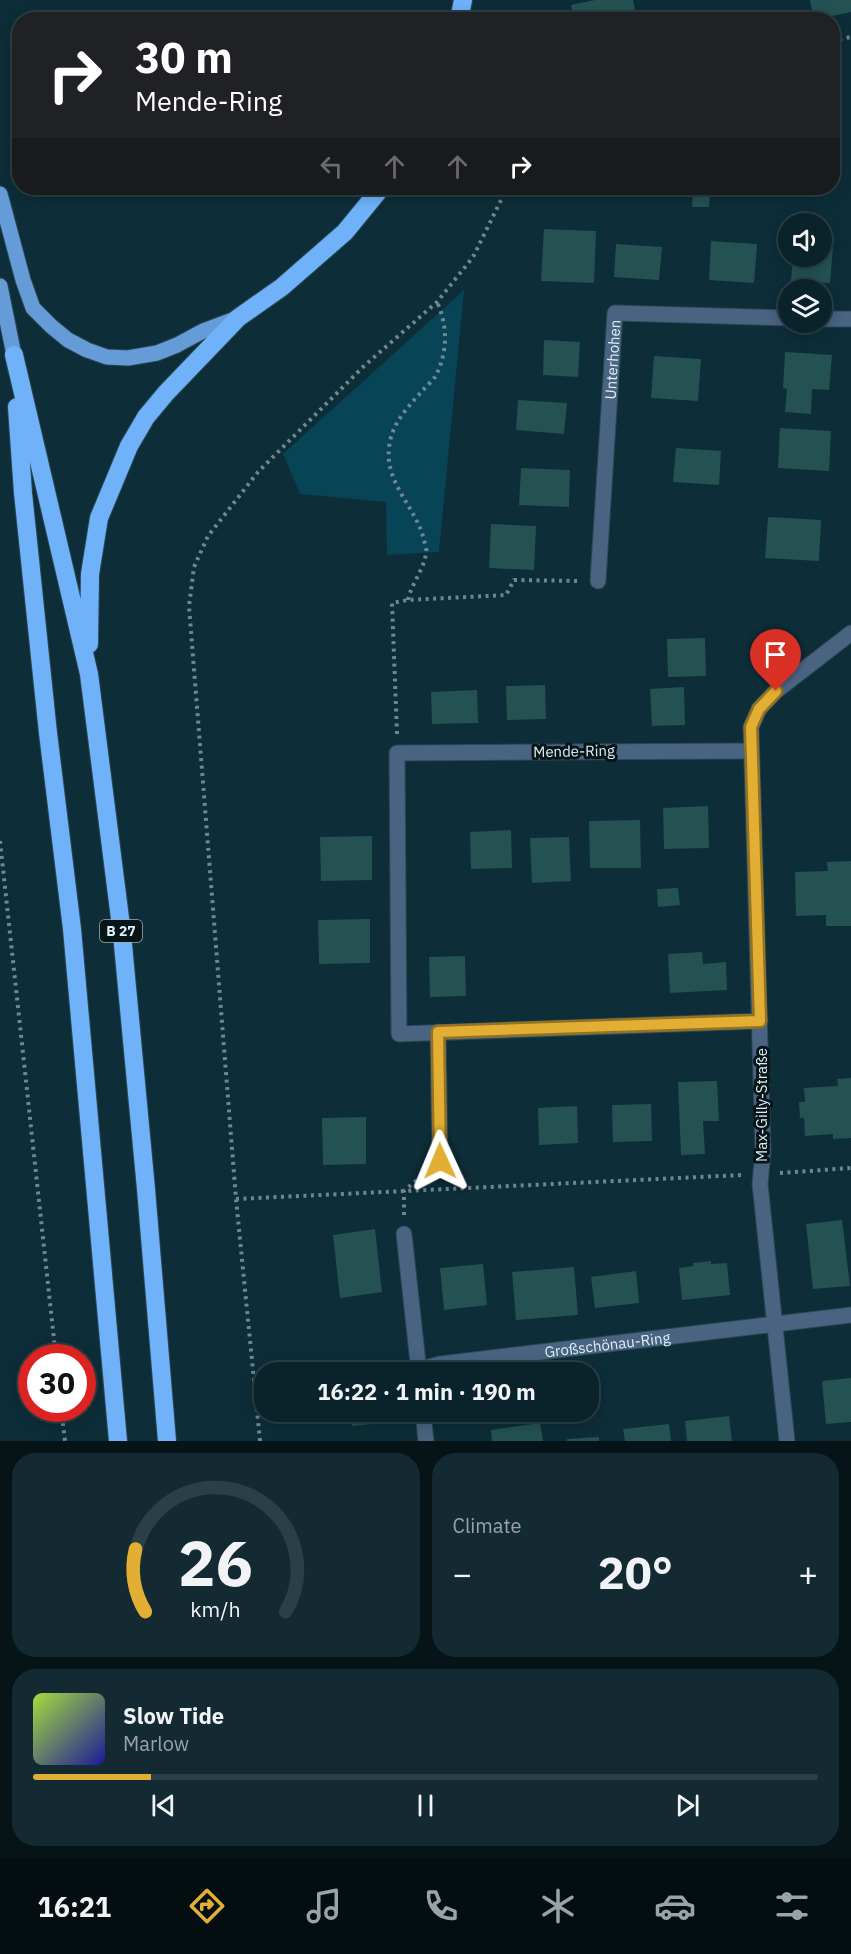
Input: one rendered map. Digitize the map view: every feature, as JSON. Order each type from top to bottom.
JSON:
[{"type":"highway","points":[[89,674],[90,574],[99,518],[129,446],[146,417],[238,318],[282,287],[345,232],[375,195]]},
{"type":"highway","name":"B 27","points":[[14,355],[89,674],[122,934],[147,1189],[167,1441]]},
{"type":"highway","name":"B 27","points":[[14,355],[23,493],[72,929],[118,1441]]},
{"type":"main road","points":[[0,194],[23,280],[33,308],[59,333],[87,351],[107,357],[128,358],[156,353],[238,318]]},
{"type":"main road","name":"B 27","points":[[0,286],[14,355]]},
{"type":"street","name":"Unterhohen","points":[[598,581],[615,313],[778,318]]},
{"type":"street","points":[[832,319],[851,319]]},
{"type":"street","name":"Max-Gilly-Straße","points":[[787,1441],[760,1184],[763,1151],[751,727],[759,709],[776,691],[851,633]]},
{"type":"street","name":"Mende-Ring","points":[[397,753],[751,752]]},
{"type":"street","points":[[397,753],[399,1034],[760,1021]]},
{"type":"street","points":[[438,1032],[440,1161]]},
{"type":"street","points":[[404,1234],[419,1362]]},
{"type":"street","name":"Großschönau-Ring","points":[[456,1362],[851,1315]]},
{"type":"street","points":[[424,1422],[426,1441]]},
{"type":"path","points":[[260,1441],[236,1199],[189,606],[194,567],[208,536],[258,472],[364,366],[437,302],[473,257],[504,195]]},
{"type":"path","points":[[408,600],[427,552],[414,513],[400,494],[391,474],[389,449],[394,427],[407,408],[435,377],[446,345],[444,317],[437,302]]},
{"type":"path","points":[[397,753],[392,603],[408,600],[506,595],[514,580],[598,581]]},
{"type":"path","points":[[0,841],[54,1344]]},
{"type":"path","points":[[404,1191],[440,1161]]},
{"type":"path","points":[[236,1199],[851,1168]]},
{"type":"path","points":[[63,1422],[65,1441]]},
{"type":"shaded area","points":[[464,290],[439,552],[387,555],[386,502],[300,494],[283,454]]},
{"type":"building","points":[[595,0],[633,0],[635,12],[572,12],[571,5]]},
{"type":"building","points":[[810,0],[851,0],[851,12],[840,14],[840,12],[812,12]]},
{"type":"building","points":[[693,195],[710,195],[709,207],[692,207]]},
{"type":"building","points":[[544,229],[596,231],[594,283],[541,281]]},
{"type":"building","points":[[711,241],[757,244],[754,283],[709,280]]},
{"type":"building","points":[[616,244],[662,247],[659,280],[614,277]]},
{"type":"building","points":[[792,267],[831,267],[830,279],[791,279]]},
{"type":"building","points":[[544,340],[580,342],[578,377],[543,375]]},
{"type":"building","points":[[785,352],[832,355],[829,390],[812,389],[811,414],[785,412],[787,389],[783,388]]},
{"type":"building","points":[[654,356],[701,359],[698,401],[651,398]]},
{"type":"building","points":[[518,400],[567,403],[564,434],[516,430]]},
{"type":"building","points":[[780,428],[831,431],[829,471],[778,468]]},
{"type":"building","points":[[676,448],[721,451],[719,485],[673,482]]},
{"type":"building","points":[[521,468],[570,470],[569,507],[519,505]]},
{"type":"building","points":[[768,517],[821,520],[819,561],[765,558]]},
{"type":"building","points":[[491,524],[536,526],[534,570],[489,568]]},
{"type":"building","points":[[705,638],[706,676],[668,677],[667,639]]},
{"type":"building","points":[[545,685],[546,719],[507,720],[506,686]]},
{"type":"building","points":[[684,687],[685,725],[652,726],[650,689]]},
{"type":"building","points":[[477,690],[478,723],[432,724],[431,692]]},
{"type":"building","points":[[708,806],[709,848],[664,849],[663,808]]},
{"type":"building","points":[[640,820],[641,868],[590,868],[589,821]]},
{"type":"building","points":[[511,830],[512,868],[471,869],[470,832]]},
{"type":"building","points":[[372,836],[372,880],[321,881],[320,837]]},
{"type":"building","points":[[569,837],[571,881],[532,883],[530,838]]},
{"type":"building","points":[[851,861],[851,926],[826,926],[826,915],[796,916],[795,872],[828,871],[827,862]]},
{"type":"building","points":[[678,888],[680,905],[658,907],[657,889]]},
{"type":"building","points":[[370,919],[370,963],[319,964],[318,920]]},
{"type":"building","points":[[702,952],[703,964],[726,962],[727,990],[670,993],[668,954]]},
{"type":"building","points":[[465,956],[466,996],[430,997],[429,957]]},
{"type":"building","points":[[851,1078],[851,1138],[833,1139],[833,1134],[805,1136],[804,1118],[800,1118],[799,1102],[805,1102],[804,1088],[838,1086],[837,1079]]},
{"type":"building","points":[[717,1081],[719,1121],[703,1121],[705,1154],[681,1155],[678,1082]]},
{"type":"building","points":[[651,1104],[652,1141],[613,1142],[612,1105]]},
{"type":"building","points":[[577,1106],[578,1143],[539,1145],[538,1108]]},
{"type":"building","points":[[366,1117],[366,1164],[323,1165],[322,1118]]},
{"type":"building","points":[[842,1220],[850,1286],[813,1289],[806,1224]]},
{"type":"building","points":[[375,1229],[382,1292],[340,1298],[333,1235]]},
{"type":"building","points":[[711,1261],[711,1264],[727,1263],[730,1295],[682,1300],[679,1268],[693,1266],[693,1263]]},
{"type":"building","points":[[483,1264],[487,1305],[444,1310],[440,1268]]},
{"type":"building","points":[[574,1267],[578,1315],[516,1320],[512,1272]]},
{"type":"building","points":[[636,1271],[639,1303],[595,1308],[591,1277]]},
{"type":"building","points":[[851,1378],[851,1422],[826,1424],[822,1381]]},
{"type":"building","points":[[729,1416],[732,1441],[687,1441],[685,1421]]},
{"type":"building","points":[[351,1422],[392,1422],[352,1426]]},
{"type":"building","points":[[540,1423],[543,1441],[492,1441],[491,1430]]},
{"type":"building","points":[[669,1424],[671,1441],[625,1441],[623,1429]]},
{"type":"building","points":[[599,1437],[599,1441],[567,1441],[567,1439]]},
{"type":"route","points":[[440,1161],[438,1032],[760,1021],[751,727],[759,709],[776,691]]}]
